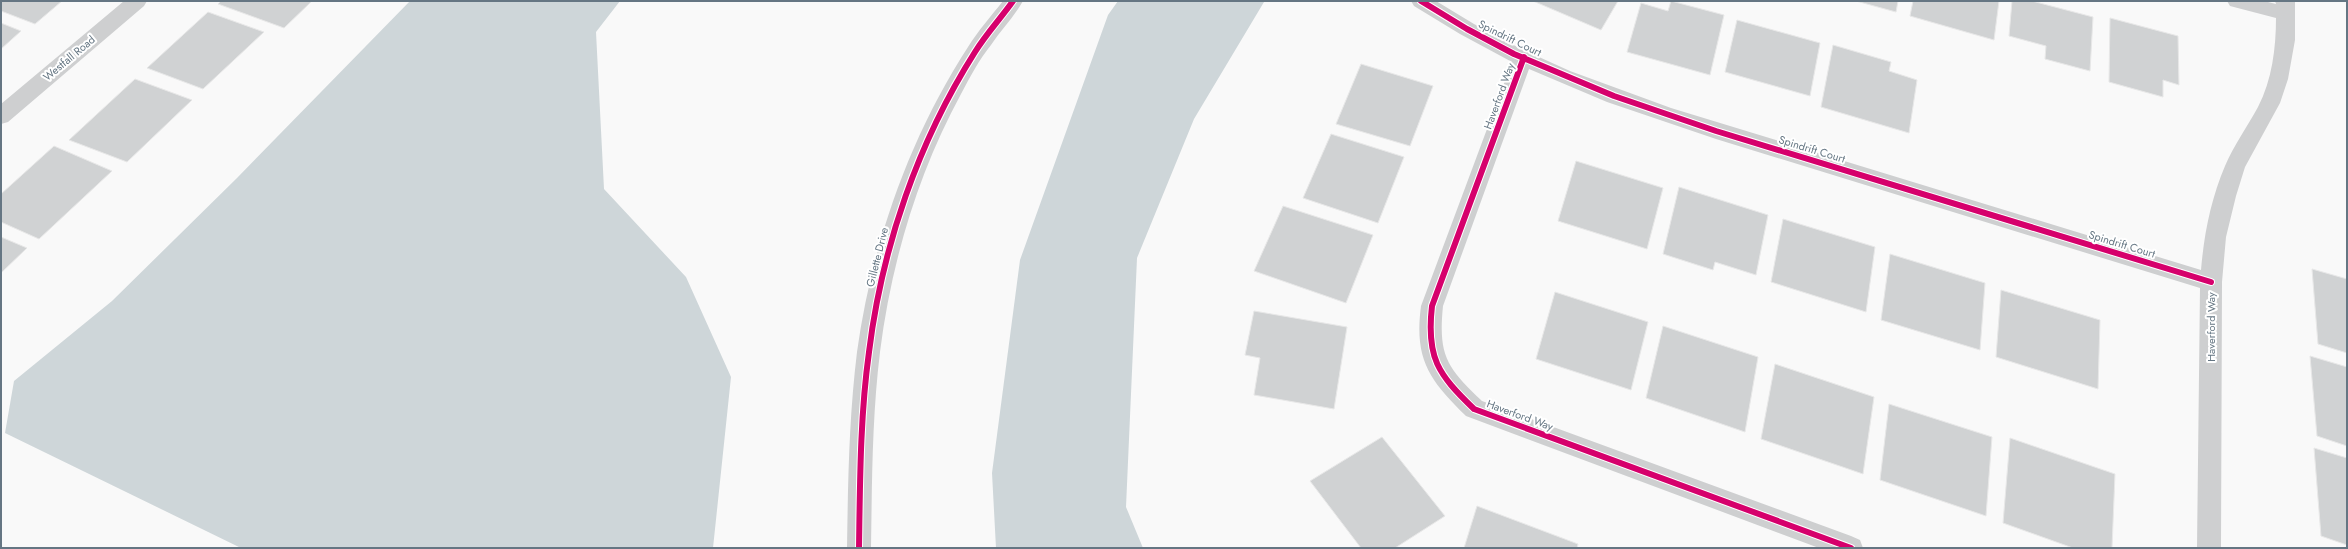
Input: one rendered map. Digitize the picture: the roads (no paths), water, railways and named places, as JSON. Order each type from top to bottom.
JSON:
[{"type":"street","name":"Westfall Road","points":[[1,116],[136,1]]},
{"type":"street","name":"Gillette Drive","points":[[858,548],[864,396],[878,296],[892,235],[923,150],[948,99],[976,51],[1013,1]]},
{"type":"street","name":"Spindrift Court","points":[[1421,1],[1487,39],[1597,90],[1696,125],[2211,282]]},
{"type":"street","points":[[2237,1],[2286,7]]},
{"type":"street","name":"Haverford Way","points":[[2209,548],[2211,282],[2214,240],[2219,213],[2236,165],[2271,102],[2283,58],[2286,7]]},
{"type":"street","name":"Haverford Way","points":[[1524,57],[1432,306],[1428,332],[1434,360],[1450,386],[1474,408],[1851,548]]}]
